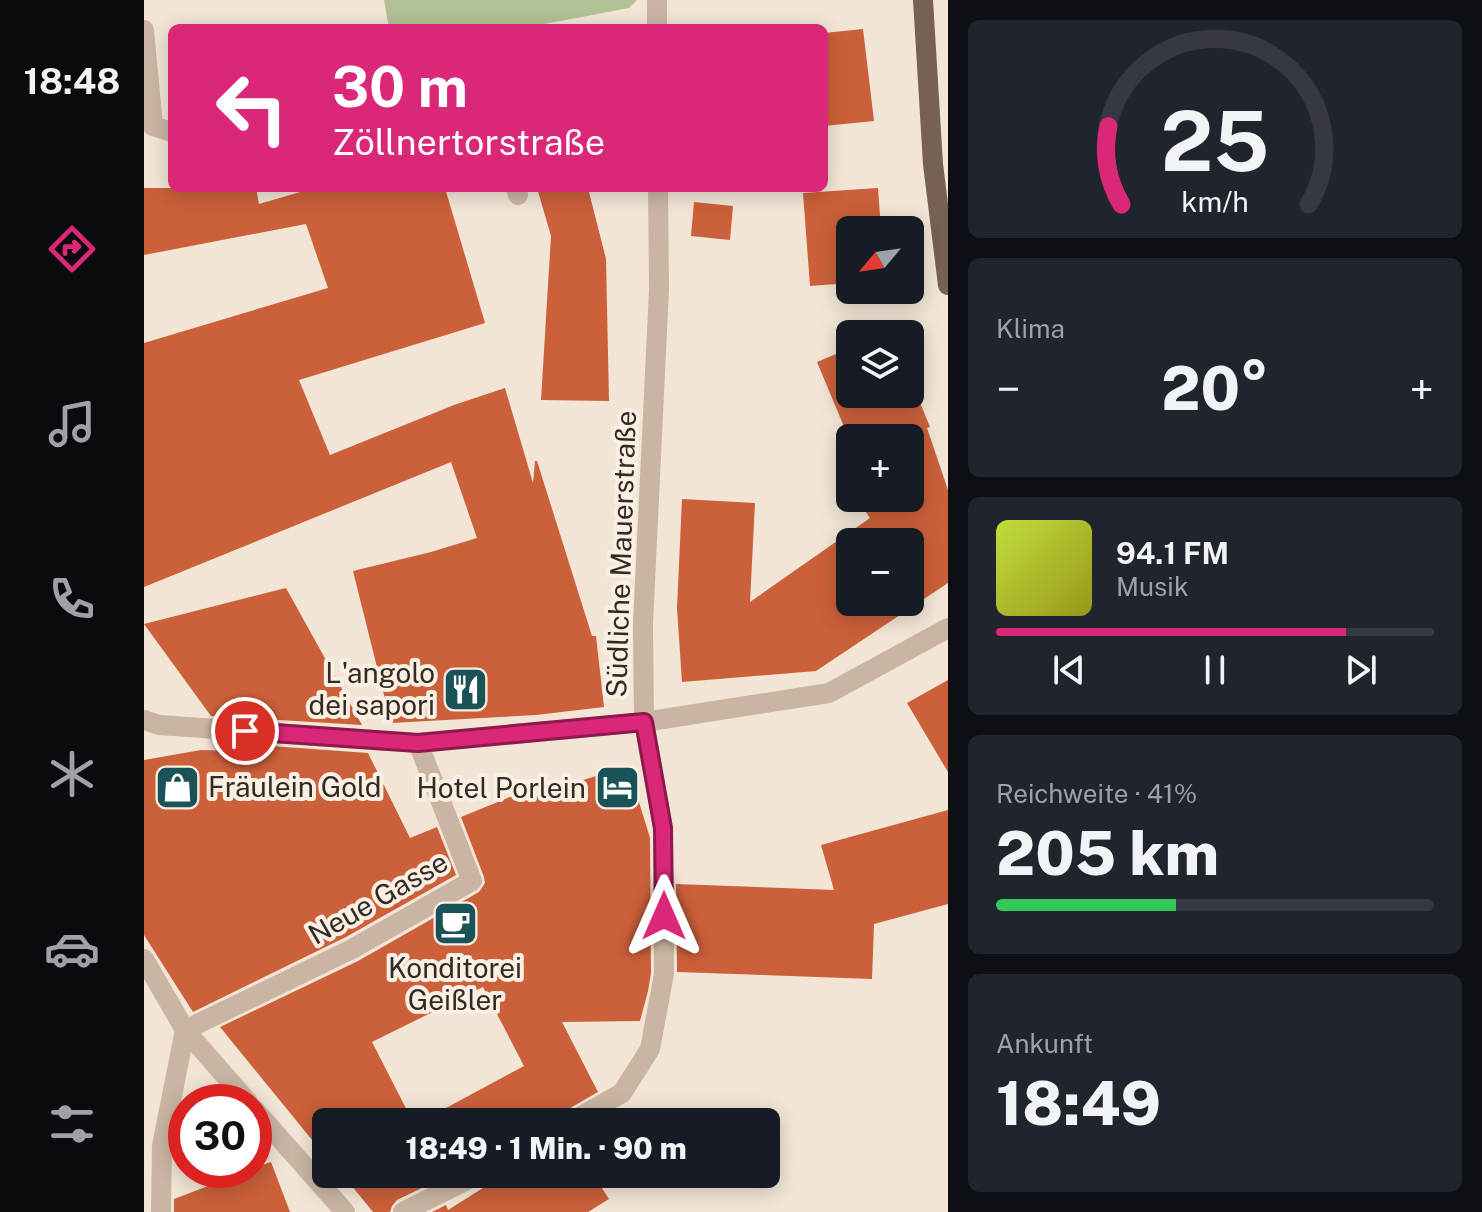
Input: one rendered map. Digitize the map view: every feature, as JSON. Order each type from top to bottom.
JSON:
[{"type":"main road","points":[[923,0],[933,164],[948,285]]},
{"type":"street","points":[[657,0],[657,24]]},
{"type":"street","points":[[144,30],[153,126],[168,131]]},
{"type":"street","name":"Südliche Mauerstraße","points":[[596,1108],[622,1093],[650,1049],[664,974],[663,828],[644,722],[643,624],[659,289],[658,192]]},
{"type":"street","points":[[144,720],[159,725],[418,743],[644,722],[829,693],[948,628]]},
{"type":"street","name":"Neue Gasse","points":[[185,1030],[352,949],[472,881],[418,743]]},
{"type":"street","points":[[144,959],[185,1030],[232,1084]]},
{"type":"street","points":[[161,1212],[162,1146],[185,1030]]},
{"type":"street","points":[[272,1129],[345,1212]]},
{"type":"street","points":[[403,1212],[451,1188]]},
{"type":"green space","points":[[384,0],[637,0],[629,8],[544,24],[388,24]]},
{"type":"building","points":[[863,29],[874,121],[828,126],[828,33]]},
{"type":"building","points":[[144,188],[168,188],[168,192],[257,192],[259,204],[300,192],[446,192],[485,323],[299,380],[330,455],[505,388],[533,483],[537,461],[592,636],[596,636],[604,707],[536,715],[391,723],[353,571],[477,538],[451,462],[144,587],[144,343],[328,288],[306,224],[144,255]]},
{"type":"building","points":[[878,188],[880,216],[836,216],[836,284],[810,286],[803,193]]},
{"type":"building","points":[[538,192],[589,192],[606,259],[609,401],[541,400],[551,236]]},
{"type":"building","points":[[694,202],[733,206],[730,240],[691,236]]},
{"type":"building","points":[[836,354],[836,407],[817,362]]},
{"type":"building","points":[[836,408],[922,408],[948,490],[948,583],[924,599],[924,528],[856,528],[870,518],[866,512],[924,512],[924,424],[843,424]]},
{"type":"building","points":[[682,499],[755,503],[750,602],[836,542],[836,616],[898,616],[816,671],[682,682],[677,608]]},
{"type":"building","points":[[286,588],[362,725],[211,716],[144,624]]},
{"type":"building","points":[[948,680],[948,772],[907,703]]},
{"type":"building","points":[[231,743],[368,753],[410,838],[437,827],[456,875],[346,937],[193,1012],[144,935],[144,760],[201,750],[238,751]]},
{"type":"building","points":[[628,766],[650,838],[651,973],[640,1021],[562,1022],[598,1092],[570,1108],[446,1108],[524,1066],[483,987],[372,1042],[406,1108],[312,1108],[312,1140],[272,1091],[272,1084],[266,1084],[220,1027],[358,961],[479,892],[485,883],[484,877],[461,817],[544,783],[548,791]]},
{"type":"building","points":[[948,810],[948,904],[874,924],[872,979],[677,972],[676,884],[834,890],[821,845]]},
{"type":"building","points":[[272,1165],[290,1212],[174,1212],[174,1199],[203,1188],[272,1188]]},
{"type":"building","points":[[353,1188],[422,1188],[397,1200],[390,1212],[373,1212]]},
{"type":"building","points":[[483,1188],[602,1188],[609,1199],[588,1212],[432,1212],[446,1205],[448,1210]]},
{"type":"place","name":"L'angolo dei sapori","points":[[466,689]]},
{"type":"place","name":"Fräulein Gold","points":[[177,787]]},
{"type":"place","name":"Hotel Porlein","points":[[617,788]]},
{"type":"place","name":"Konditorei Geißler","points":[[455,923]]},
{"type":"route","points":[[245,731],[418,743],[644,722],[663,828],[664,916]]}]
